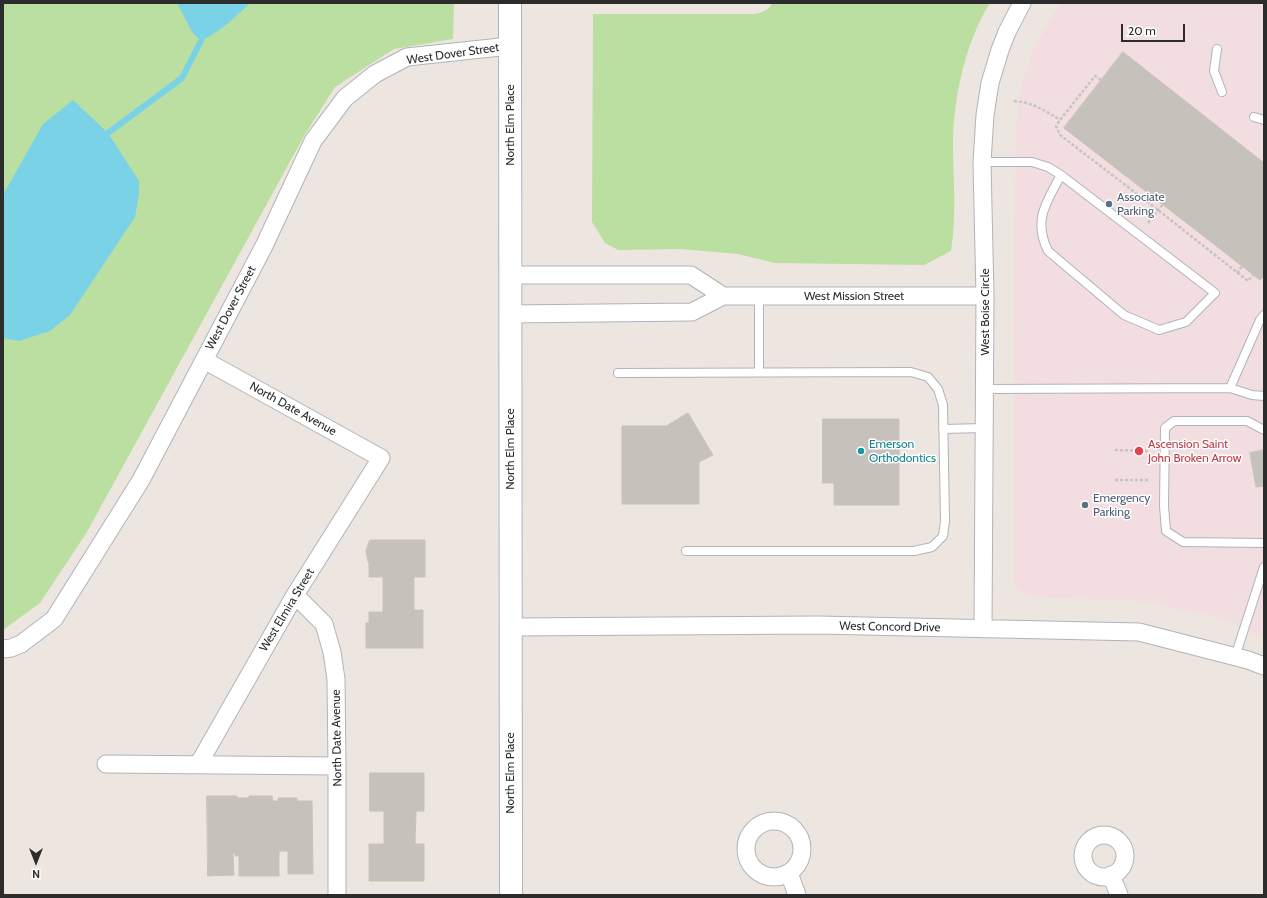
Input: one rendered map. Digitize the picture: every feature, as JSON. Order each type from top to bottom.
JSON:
[{"type":"main road","name":"North Elm Place","points":[[510,3],[510,895]]},
{"type":"street","name":"West Boise Circle","points":[[983,628],[985,296],[982,162],[985,115],[990,83],[1007,32],[1022,3]]},
{"type":"street","name":"West Dover Street","points":[[3,649],[21,644],[54,619],[141,480],[264,246],[313,141],[345,98],[375,74],[407,57],[510,46]]},
{"type":"street","points":[[510,275],[691,274],[723,296]]},
{"type":"street","name":"West Mission Street","points":[[510,314],[692,312],[723,296],[985,296]]},
{"type":"street","name":"North Date Avenue","points":[[204,360],[381,458]]},
{"type":"street","name":"West Elmira Street","points":[[198,765],[295,595],[381,458]]},
{"type":"street","name":"North Date Avenue","points":[[295,595],[324,624],[332,652],[336,679],[338,766],[337,895]]},
{"type":"street","name":"West Concord Drive","points":[[510,627],[818,625],[1139,632],[1264,666]]},
{"type":"street","points":[[106,764],[338,766]]},
{"type":"street","points":[[789,873],[797,895]]},
{"type":"street","points":[[1111,875],[1119,895]]},
{"type":"lane","points":[[1217,49],[1214,71],[1222,92]]},
{"type":"lane","points":[[1254,117],[1264,120]]},
{"type":"lane","points":[[982,162],[1032,162],[1048,167],[1061,175],[1215,293],[1186,322],[1159,330],[1124,315],[1048,251],[1043,241],[1041,229],[1042,214],[1046,203],[1061,175]]},
{"type":"lane","points":[[759,296],[759,372]]},
{"type":"lane","points":[[1230,388],[1260,320],[1264,315]]},
{"type":"lane","points":[[618,372],[911,372],[928,377],[938,389],[943,405],[945,521],[942,536],[932,547],[914,551],[686,551]]},
{"type":"lane","points":[[985,389],[1230,388],[1252,396],[1264,396]]},
{"type":"lane","points":[[1264,430],[1247,421],[1174,421],[1165,428],[1164,506],[1166,531],[1183,542],[1264,543]]},
{"type":"lane","points":[[943,429],[984,428]]},
{"type":"lane","points":[[1235,657],[1264,567]]},
{"type":"path","points":[[1101,80],[1095,76],[1060,120],[1056,126],[1060,135],[1248,281],[1253,274]]},
{"type":"path","points":[[1014,101],[1026,102],[1039,107],[1060,120]]},
{"type":"path","points":[[1145,227],[1163,204]]},
{"type":"path","points":[[1237,273],[1242,266]]},
{"type":"path","points":[[1115,450],[1149,451]]},
{"type":"path","points":[[1115,480],[1149,480]]},
{"type":"shaded area","name":"Ascension Saint John Broken Arrow","points":[[1062,3],[1264,3],[1264,638],[1219,618],[1137,601],[1030,597],[1020,591],[1014,581],[1013,320],[1016,127],[1020,91],[1033,50],[1054,13]]},
{"type":"green space","points":[[3,3],[454,3],[453,39],[394,49],[335,87],[304,136],[87,532],[40,603],[3,630]]},
{"type":"green space","points":[[772,3],[990,3],[974,34],[968,51],[956,105],[953,141],[954,223],[951,251],[924,265],[775,263],[738,254],[680,249],[618,250],[605,243],[592,222],[593,14],[755,14],[768,9]]},
{"type":"water","points":[[177,3],[250,3],[221,29],[201,41],[192,32]]},
{"type":"water","points":[[73,100],[108,133],[139,181],[139,194],[135,217],[70,315],[50,331],[19,341],[3,338],[3,195],[43,124]]},
{"type":"building","points":[[1123,52],[1264,163],[1264,276],[1260,280],[1064,128]]},
{"type":"building","points":[[688,413],[713,455],[699,462],[699,504],[622,504],[622,426],[666,426]]},
{"type":"building","name":"Emerson Orthodontics","points":[[823,419],[899,419],[899,505],[834,505],[834,483],[823,483]]},
{"type":"building","points":[[1264,450],[1264,486],[1256,487],[1250,453]]},
{"type":"building","points":[[370,540],[425,540],[425,577],[414,577],[414,610],[423,610],[423,648],[366,648],[366,623],[369,623],[369,612],[383,612],[383,577],[369,577],[369,562],[366,551]]},
{"type":"building","points":[[370,773],[424,773],[424,811],[416,811],[415,844],[424,844],[424,881],[369,881],[369,844],[384,844],[384,811],[370,811]]},
{"type":"building","points":[[207,796],[237,796],[237,798],[249,798],[249,796],[272,796],[273,801],[278,801],[278,798],[297,798],[297,801],[312,801],[313,874],[288,874],[288,851],[279,851],[279,876],[239,876],[239,856],[235,856],[235,853],[233,853],[234,875],[208,876]]},
{"type":"waterway","points":[[108,133],[182,78],[201,41]]},
{"type":"place","name":"Associate Parking","points":[[1109,204]]},
{"type":"place","name":"Emerson Orthodontics","points":[[861,451]]},
{"type":"place","name":"Ascension Saint John Broken Arrow","points":[[1139,451]]},
{"type":"place","name":"Emergency Parking","points":[[1085,505]]}]
